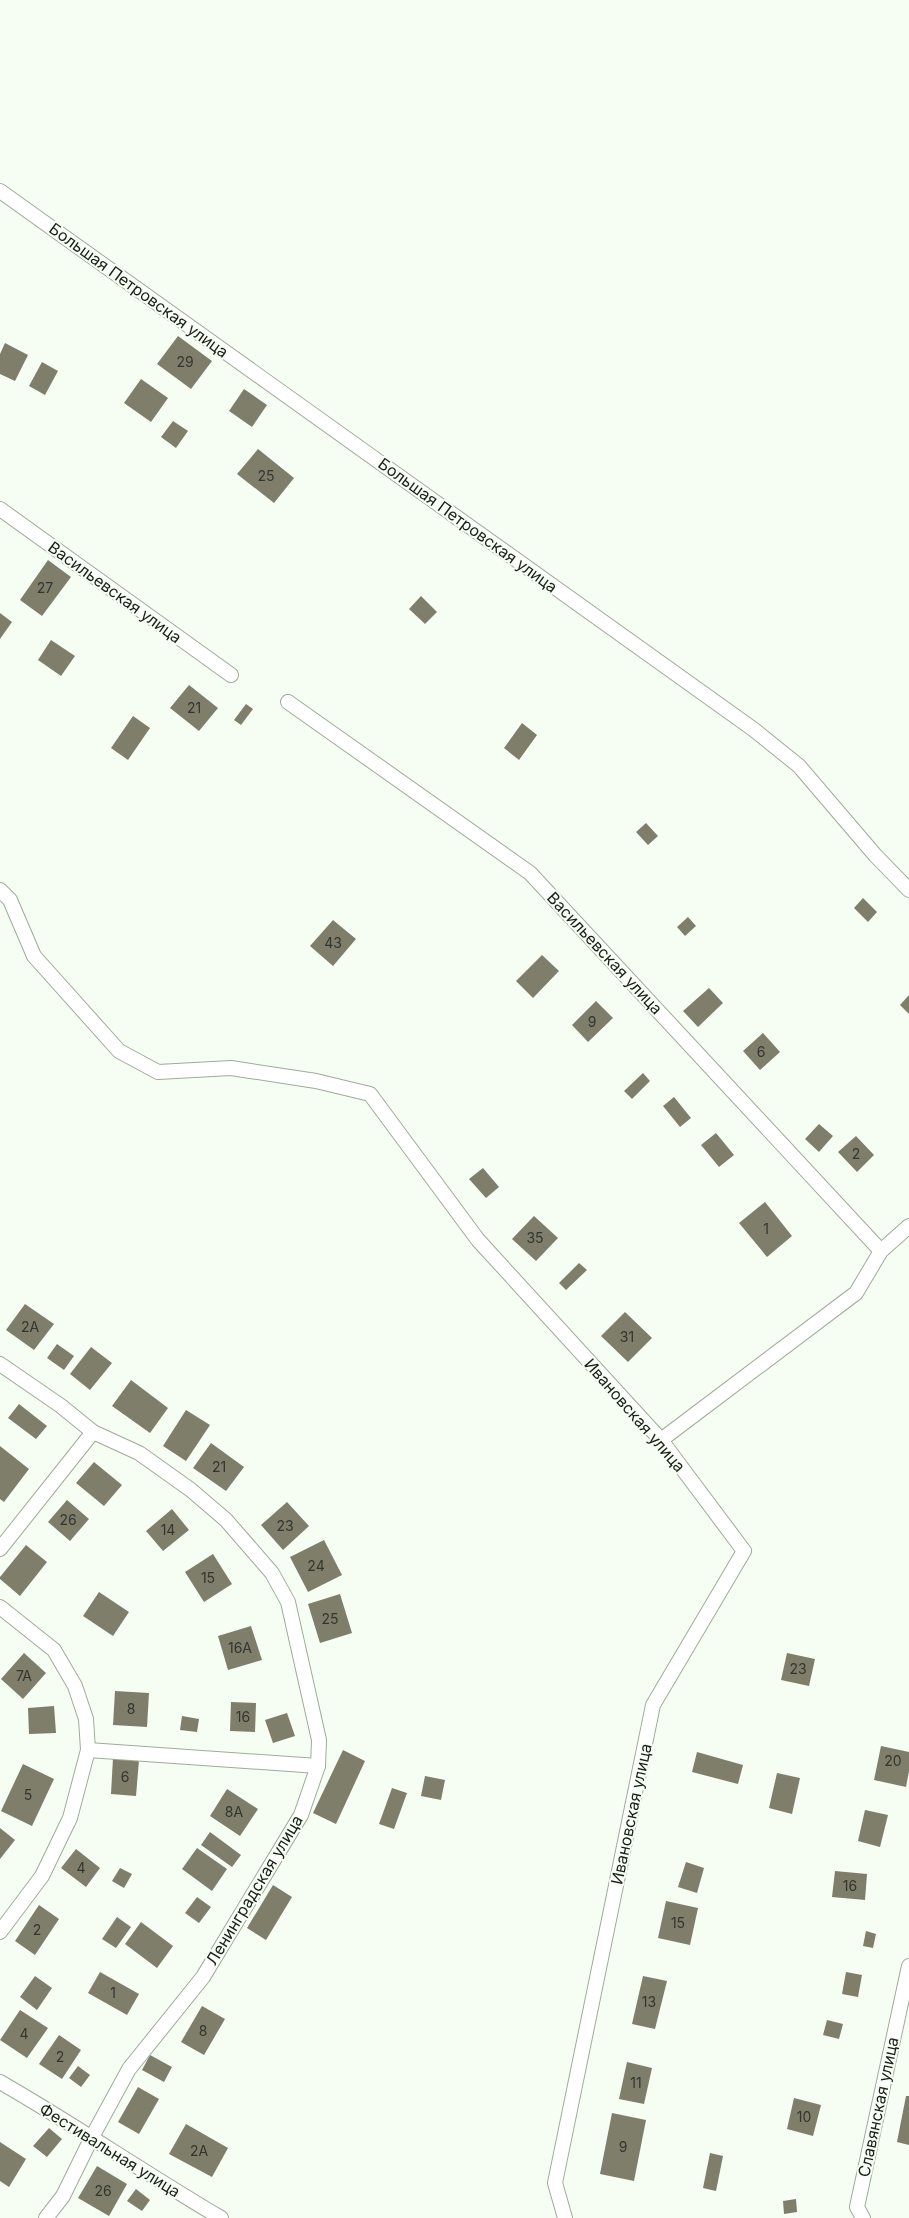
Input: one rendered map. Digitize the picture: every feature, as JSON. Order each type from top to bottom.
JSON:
[{"type":"street","name":"Большая Петровская улица","points":[[0,191],[753,729],[799,766],[875,855],[909,890]]},
{"type":"street","name":"Васильевская улица","points":[[0,509],[231,675]]},
{"type":"street","name":"Васильевская улица","points":[[288,702],[530,873],[881,1251]]},
{"type":"street","name":"Ивановская улица","points":[[0,890],[10,900],[34,956],[120,1051],[158,1072],[231,1068],[316,1081],[370,1094],[478,1240],[661,1440],[744,1551],[653,1705],[556,2183],[565,2218]]},
{"type":"street","points":[[661,1440],[856,1293],[881,1251],[909,1226]]},
{"type":"street","name":"Ленинградская улица","points":[[0,1364],[61,1406],[93,1432],[139,1453],[191,1490],[226,1520],[272,1574],[288,1602],[319,1740],[318,1766],[301,1815],[202,1977],[129,2069],[63,2196],[46,2218]]},
{"type":"street","points":[[0,1549],[93,1432]]},
{"type":"street","points":[[0,1607],[54,1650],[75,1686],[86,1719],[88,1750],[70,1818],[42,1876],[0,1932]]},
{"type":"street","points":[[88,1750],[318,1766]]},
{"type":"street","name":"Славянская улица","points":[[862,2218],[856,2207],[909,1966]]},
{"type":"street","name":"Фестивальная улица","points":[[0,2082],[92,2137],[152,2178],[221,2218]]},
{"type":"building","points":[[178,336],[212,361],[191,389],[157,364]]},
{"type":"building","points":[[5,343],[28,355],[15,381],[0,374],[0,354]]},
{"type":"building","points":[[42,362],[58,371],[45,395],[29,386]]},
{"type":"building","points":[[141,379],[168,398],[151,422],[124,403]]},
{"type":"building","points":[[244,389],[267,405],[252,427],[229,411]]},
{"type":"building","points":[[173,421],[188,431],[176,448],[161,437]]},
{"type":"building","points":[[258,449],[294,478],[274,503],[237,474]]},
{"type":"building","points":[[48,560],[71,577],[42,616],[20,600]]},
{"type":"building","points":[[421,596],[437,612],[425,624],[409,609]]},
{"type":"building","points":[[0,613],[12,622],[0,639]]},
{"type":"building","points":[[51,640],[75,656],[61,676],[38,660]]},
{"type":"building","points":[[189,685],[218,708],[199,731],[170,708]]},
{"type":"building","points":[[246,704],[253,709],[241,725],[234,720]]},
{"type":"building","points":[[133,716],[150,728],[128,760],[111,748]]},
{"type":"building","points":[[522,723],[537,735],[519,760],[504,748]]},
{"type":"building","points":[[646,823],[658,836],[648,845],[636,832]]},
{"type":"building","points":[[863,898],[877,912],[868,922],[854,908]]},
{"type":"building","points":[[688,917],[696,926],[685,936],[677,927]]},
{"type":"building","points":[[333,920],[356,939],[333,966],[310,946]]},
{"type":"building","points":[[542,955],[559,971],[533,998],[516,981]]},
{"type":"building","points":[[709,988],[723,1003],[698,1027],[683,1011]]},
{"type":"building","points":[[909,995],[909,1014],[900,1005]]},
{"type":"building","points":[[596,1001],[613,1018],[588,1042],[572,1025]]},
{"type":"building","points":[[763,1033],[780,1052],[760,1070],[743,1051]]},
{"type":"building","points":[[643,1073],[650,1081],[632,1099],[624,1091]]},
{"type":"building","points":[[674,1097],[691,1118],[680,1127],[663,1106]]},
{"type":"building","points":[[819,1124],[833,1136],[819,1152],[805,1139]]},
{"type":"building","points":[[716,1133],[734,1155],[719,1167],[701,1145]]},
{"type":"building","points":[[856,1136],[874,1155],[857,1172],[838,1152]]},
{"type":"building","points":[[483,1168],[499,1187],[486,1198],[469,1179]]},
{"type":"building","points":[[765,1202],[792,1236],[767,1257],[739,1223]]},
{"type":"building","points":[[534,1216],[558,1238],[536,1261],[512,1239]]},
{"type":"building","points":[[579,1263],[587,1270],[566,1290],[559,1283]]},
{"type":"building","points":[[25,1304],[54,1324],[34,1350],[6,1330]]},
{"type":"building","points":[[625,1312],[652,1338],[628,1362],[601,1336]]},
{"type":"building","points":[[57,1344],[74,1356],[64,1370],[47,1358]]},
{"type":"building","points":[[91,1347],[112,1363],[90,1390],[70,1374]]},
{"type":"building","points":[[131,1380],[168,1408],[150,1433],[112,1406]]},
{"type":"building","points":[[19,1404],[47,1426],[36,1439],[8,1418]]},
{"type":"building","points":[[186,1410],[210,1425],[186,1461],[163,1446]]},
{"type":"building","points":[[211,1443],[244,1467],[226,1491],[193,1468]]},
{"type":"building","points":[[0,1446],[29,1469],[4,1502],[0,1499]]},
{"type":"building","points":[[94,1462],[122,1485],[104,1506],[76,1483]]},
{"type":"building","points":[[67,1500],[89,1519],[70,1541],[48,1522]]},
{"type":"building","points":[[287,1502],[309,1526],[283,1550],[261,1525]]},
{"type":"building","points":[[172,1509],[189,1530],[163,1551],[146,1531]]},
{"type":"building","points":[[324,1540],[342,1575],[308,1592],[290,1557]]},
{"type":"building","points":[[26,1545],[47,1562],[20,1596],[0,1577]]},
{"type":"building","points":[[213,1554],[232,1584],[204,1602],[185,1572]]},
{"type":"building","points":[[99,1592],[129,1612],[113,1636],[83,1616]]},
{"type":"building","points":[[340,1594],[352,1633],[320,1643],[308,1604]]},
{"type":"building","points":[[251,1626],[262,1660],[228,1670],[218,1636]]},
{"type":"building","points":[[24,1653],[46,1673],[23,1699],[1,1679]]},
{"type":"building","points":[[787,1653],[815,1659],[809,1686],[781,1680]]},
{"type":"building","points":[[115,1691],[149,1693],[147,1727],[113,1725]]},
{"type":"building","points":[[231,1702],[256,1703],[255,1732],[230,1731]]},
{"type":"building","points":[[54,1706],[56,1733],[29,1734],[28,1708]]},
{"type":"building","points":[[287,1713],[295,1736],[273,1743],[265,1720]]},
{"type":"building","points":[[182,1716],[199,1719],[197,1732],[180,1730]]},
{"type":"building","points":[[881,1746],[909,1752],[909,1771],[906,1787],[874,1780]]},
{"type":"building","points":[[343,1750],[365,1761],[336,1824],[313,1813]]},
{"type":"building","points":[[697,1752],[743,1765],[738,1784],[692,1772]]},
{"type":"building","points":[[113,1758],[139,1760],[136,1796],[111,1794]]},
{"type":"building","points":[[23,1764],[54,1779],[32,1826],[1,1811]]},
{"type":"building","points":[[777,1773],[800,1778],[792,1814],[769,1808]]},
{"type":"building","points":[[425,1776],[445,1780],[441,1800],[421,1796]]},
{"type":"building","points":[[392,1788],[407,1793],[394,1829],[379,1824]]},
{"type":"building","points":[[227,1789],[258,1809],[240,1836],[210,1816]]},
{"type":"building","points":[[865,1810],[888,1815],[880,1847],[858,1841]]},
{"type":"building","points":[[0,1828],[15,1840],[0,1859]]},
{"type":"building","points":[[210,1832],[241,1855],[232,1867],[201,1845]]},
{"type":"building","points":[[197,1848],[227,1869],[212,1891],[182,1869]]},
{"type":"building","points":[[76,1849],[100,1868],[86,1887],[61,1868]]},
{"type":"building","points":[[686,1862],[704,1868],[697,1893],[678,1887]]},
{"type":"building","points":[[120,1868],[132,1874],[124,1888],[112,1881]]},
{"type":"building","points":[[835,1871],[867,1874],[865,1900],[832,1897]]},
{"type":"building","points":[[273,1885],[292,1897],[266,1940],[247,1928]]},
{"type":"building","points":[[197,1897],[211,1907],[199,1923],[185,1913]]},
{"type":"building","points":[[666,1901],[698,1908],[690,1945],[658,1938]]},
{"type":"building","points":[[39,1905],[59,1919],[35,1955],[15,1941]]},
{"type":"building","points":[[117,1917],[131,1927],[116,1948],[102,1939]]},
{"type":"building","points":[[141,1922],[173,1946],[157,1968],[125,1944]]},
{"type":"building","points":[[866,1931],[876,1934],[873,1948],[863,1946]]},
{"type":"building","points":[[100,1972],[139,1994],[127,2015],[88,1993]]},
{"type":"building","points":[[846,1972],[862,1975],[858,1997],[842,1994]]},
{"type":"building","points":[[35,1976],[52,1988],[37,2010],[20,1997]]},
{"type":"building","points":[[643,1976],[667,1981],[655,2029],[632,2024]]},
{"type":"building","points":[[202,2006],[225,2019],[204,2055],[181,2042]]},
{"type":"building","points":[[20,2010],[48,2028],[27,2058],[0,2040]]},
{"type":"building","points":[[827,2020],[843,2024],[839,2039],[823,2035]]},
{"type":"building","points":[[59,2035],[81,2050],[62,2079],[39,2064]]},
{"type":"building","points":[[150,2055],[172,2067],[164,2082],[142,2070]]},
{"type":"building","points":[[627,2062],[652,2068],[644,2104],[619,2099]]},
{"type":"building","points":[[78,2066],[90,2075],[81,2087],[69,2078]]},
{"type":"building","points":[[138,2087],[159,2099],[139,2134],[118,2122]]},
{"type":"building","points":[[906,2096],[909,2096],[909,2145],[897,2142]]},
{"type":"building","points":[[794,2098],[821,2105],[813,2136],[787,2129]]},
{"type":"building","points":[[612,2113],[646,2120],[634,2181],[600,2174]]},
{"type":"building","points":[[186,2124],[228,2148],[212,2177],[169,2154]]},
{"type":"building","points":[[49,2128],[62,2139],[47,2157],[33,2146]]},
{"type":"building","points":[[0,2142],[26,2159],[9,2187],[0,2181]]},
{"type":"building","points":[[710,2153],[723,2156],[716,2191],[703,2188]]},
{"type":"building","points":[[97,2166],[127,2184],[109,2216],[78,2198]]},
{"type":"building","points":[[136,2189],[150,2200],[142,2211],[127,2201]]},
{"type":"building","points":[[796,2199],[797,2212],[784,2214],[783,2201]]}]
